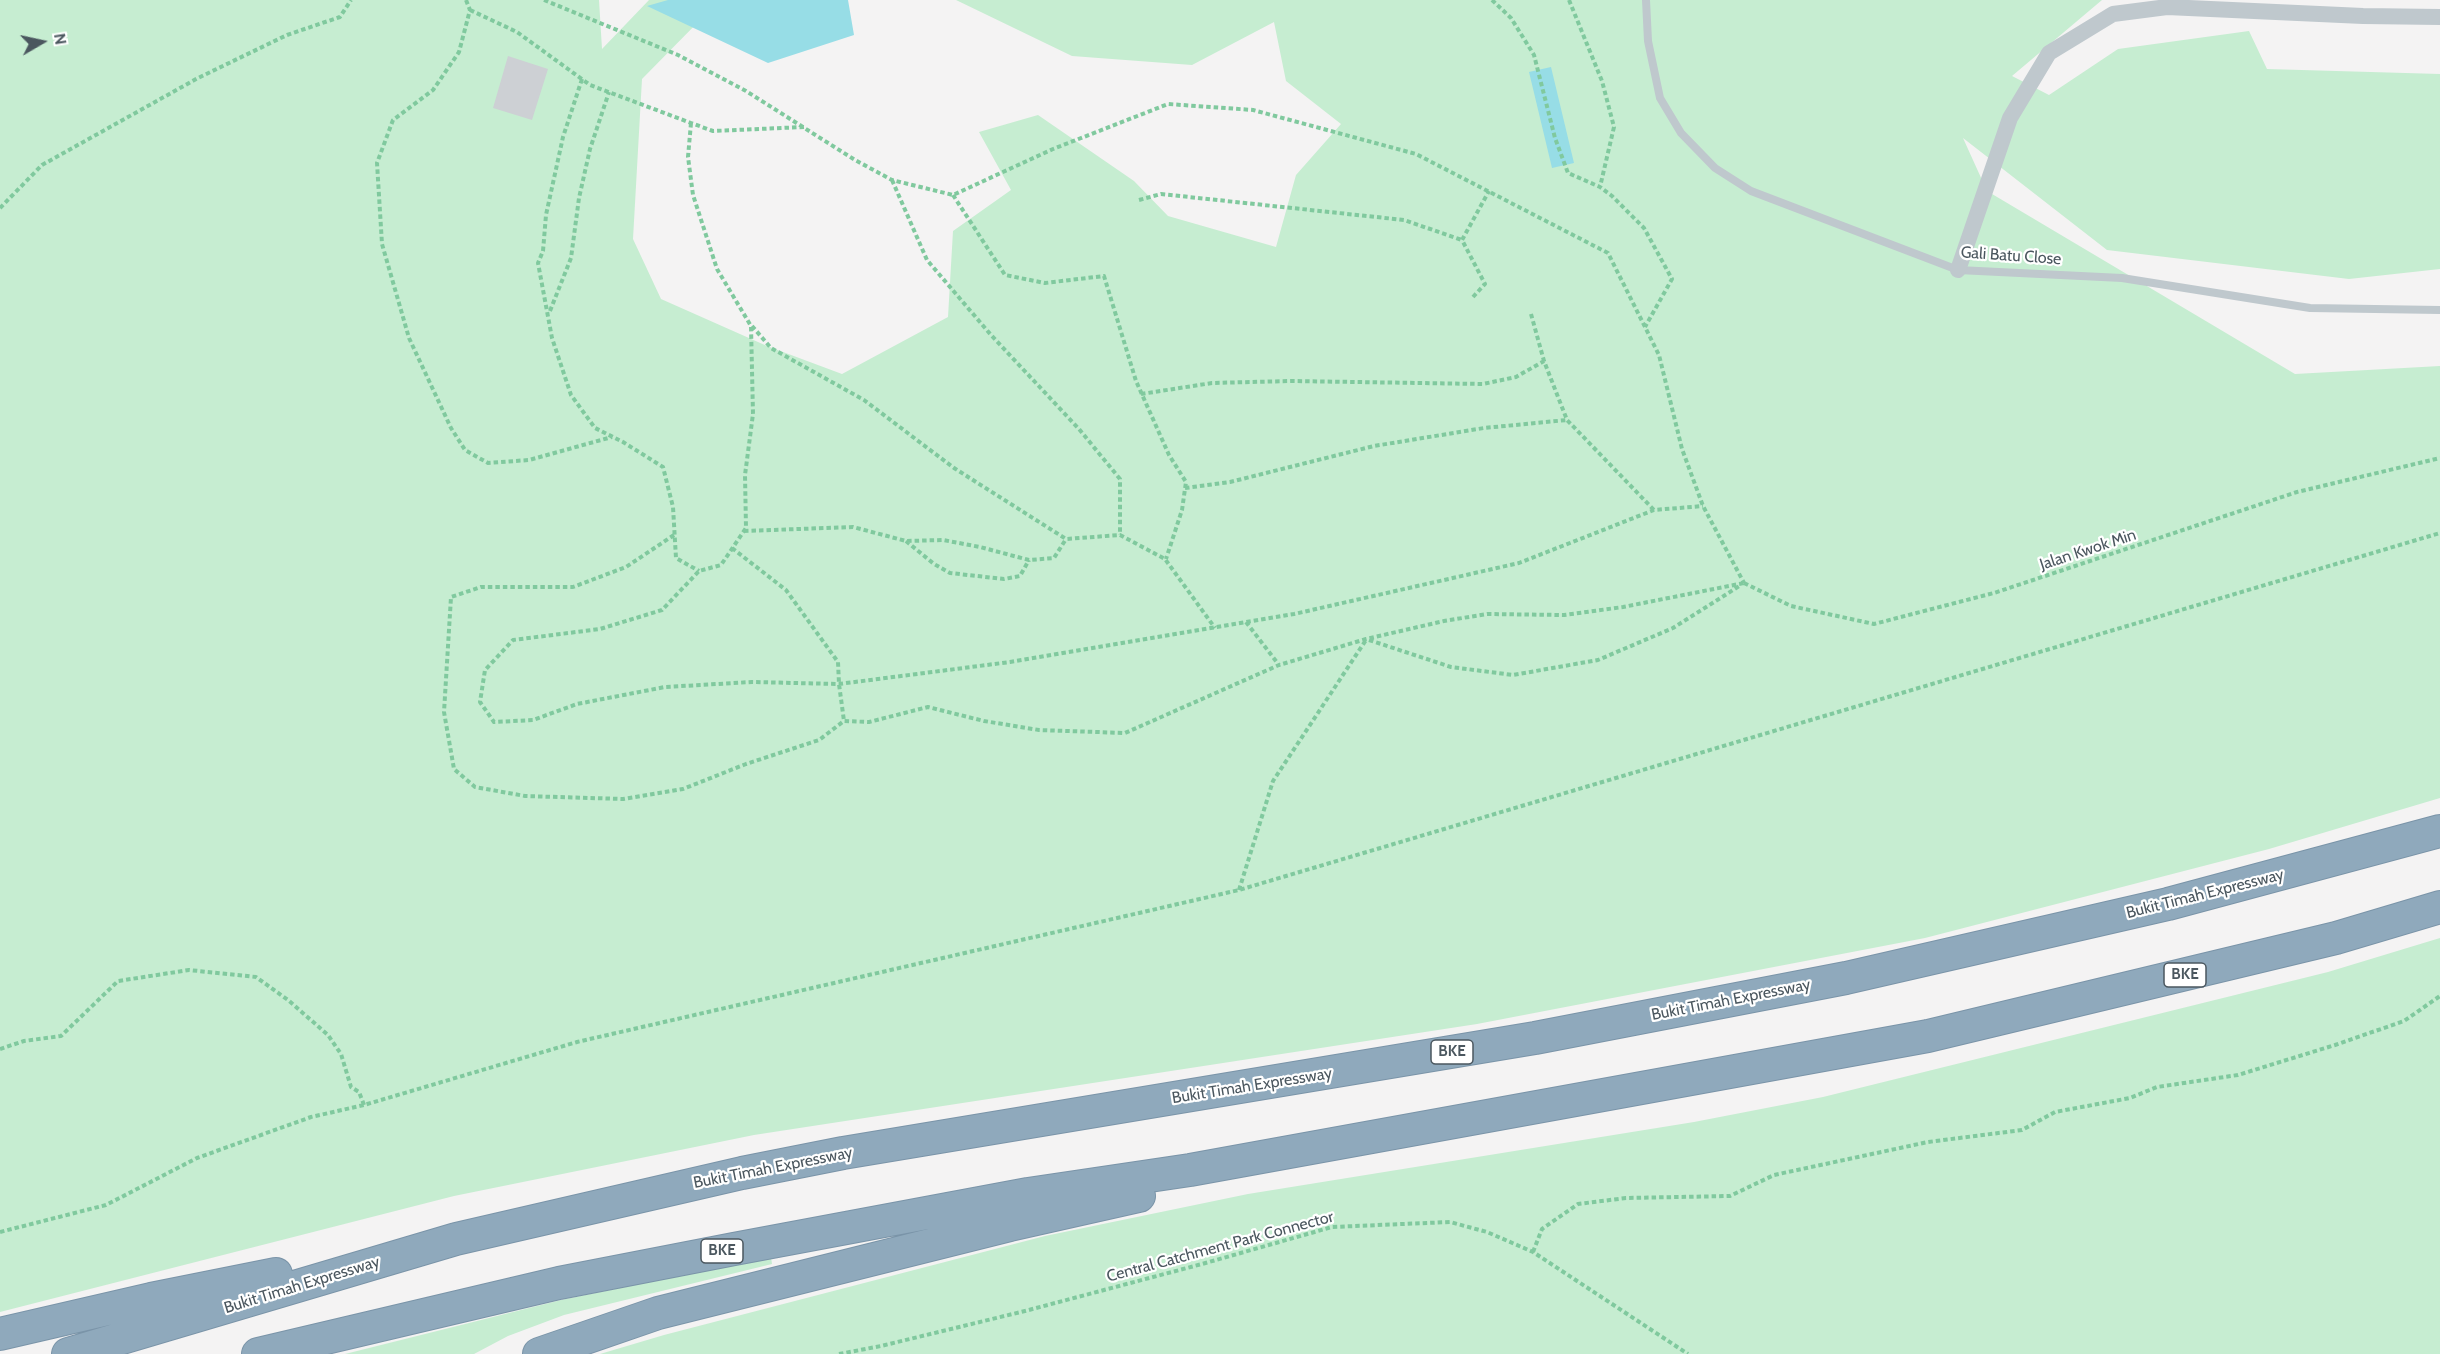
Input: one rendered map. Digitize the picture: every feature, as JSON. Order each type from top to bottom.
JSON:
[{"type":"highway","name":"Bukit Timah Expressway","points":[[68,1354],[456,1239],[742,1173],[832,1155],[1535,1038],[1846,978],[2168,904],[2440,831]]},
{"type":"highway","name":"BKE","points":[[258,1354],[559,1283],[1028,1194],[1190,1170],[1928,1036],[2324,941],[2440,906]]},
{"type":"highway","points":[[539,1354],[658,1313],[1010,1225],[1138,1197],[1190,1170]]},
{"type":"highway","points":[[0,1334],[150,1299],[456,1239]]},
{"type":"street","points":[[1958,270],[2010,118],[2049,53],[2114,14],[2166,7],[2363,16],[2440,17]]},
{"type":"lane","name":"Gali Batu Close","points":[[1646,0],[1648,40],[1660,98],[1681,133],[1715,168],[1751,191],[1958,270],[2121,278],[2310,308],[2440,310]]},
{"type":"path","points":[[0,208],[42,165],[198,78],[287,35],[340,17],[351,0]]},
{"type":"path","points":[[466,0],[470,10],[459,52],[433,90],[393,120],[377,163],[382,244],[409,338],[451,428],[465,450],[488,464],[529,460],[612,436]]},
{"type":"path","points":[[544,0],[678,55],[746,91],[855,160],[892,180],[953,195],[1053,149],[1168,104],[1252,110],[1416,154],[1608,252],[1659,355],[1682,449],[1703,506],[1744,583]]},
{"type":"path","points":[[1492,0],[1511,18],[1534,55],[1555,138],[1568,173],[1600,187],[1644,228],[1672,279],[1645,327]]},
{"type":"path","points":[[1569,0],[1602,81],[1614,127],[1600,187]]},
{"type":"path","points":[[470,10],[517,32],[590,86],[713,131],[804,127]]},
{"type":"path","points":[[582,79],[563,137],[546,215],[543,251],[538,263],[552,338],[571,394],[595,428],[663,467],[672,507],[676,558],[699,571]]},
{"type":"path","points":[[549,313],[571,258],[579,198],[590,149],[609,92]]},
{"type":"path","points":[[691,123],[688,157],[693,195],[717,269],[751,326],[771,348],[864,400],[954,468],[1066,539],[1120,535],[1165,559],[1215,628]]},
{"type":"path","points":[[892,180],[927,260],[991,335],[1079,429],[1120,479],[1120,535]]},
{"type":"path","points":[[1462,240],[1489,192]]},
{"type":"path","points":[[1139,200],[1161,194],[1181,195],[1404,220],[1462,240],[1485,284],[1473,297]]},
{"type":"path","points":[[953,195],[1005,275],[1044,283],[1104,276],[1141,394],[1169,455],[1186,482],[1182,510],[1165,559]]},
{"type":"path","points":[[1531,314],[1544,361],[1567,420],[1654,510]]},
{"type":"path","points":[[751,326],[753,414],[745,475],[746,528],[721,565],[699,571],[662,610],[600,629],[513,640],[485,670],[480,702],[494,722],[532,720],[577,704],[665,687],[752,682],[839,684],[1011,662],[1294,614],[1519,563],[1654,510],[1703,506]]},
{"type":"path","points":[[1141,394],[1212,383],[1292,381],[1483,384],[1516,377],[1544,361]]},
{"type":"path","points":[[1185,488],[1230,482],[1374,446],[1484,428],[1567,420]]},
{"type":"path","name":"Jalan Kwok Min","points":[[1744,583],[1791,606],[1874,624],[1995,593],[2297,492],[2440,458]]},
{"type":"path","points":[[744,531],[853,527],[906,541],[943,540],[1029,560],[1054,558],[1066,539]]},
{"type":"path","points":[[0,1232],[106,1205],[197,1158],[311,1116],[364,1105],[578,1042],[1239,890],[2440,533]]},
{"type":"path","points":[[674,535],[626,567],[573,587],[482,587],[451,597],[444,712],[454,769],[475,787],[525,796],[623,799],[683,789],[746,764],[819,740],[844,721],[869,722],[928,707],[984,721],[1039,730],[1125,733],[1279,665],[1366,639],[1444,621],[1487,614],[1564,615],[1623,607],[1744,583]]},
{"type":"path","points":[[906,541],[934,564],[950,573],[1004,579],[1020,576],[1029,560]]},
{"type":"path","points":[[732,549],[786,590],[838,662],[844,721]]},
{"type":"path","points":[[1366,639],[1451,667],[1513,675],[1598,660],[1673,628],[1744,583]]},
{"type":"path","points":[[1246,622],[1279,665]]},
{"type":"path","points":[[1239,890],[1273,781],[1366,639]]},
{"type":"path","points":[[0,1049],[24,1041],[61,1036],[118,981],[189,970],[256,977],[288,1000],[328,1035],[341,1054],[351,1087],[359,1092],[364,1105]]},
{"type":"path","points":[[1533,1251],[1542,1229],[1578,1204],[1626,1198],[1730,1196],[1774,1176],[1928,1142],[2022,1130],[2055,1112],[2130,1098],[2157,1087],[2238,1075],[2335,1045],[2404,1022],[2440,996]]},
{"type":"path","name":"Central Catchment Park Connector","points":[[839,1354],[881,1346],[1058,1302],[1332,1227],[1450,1222],[1487,1232],[1533,1251],[1688,1354]]},
{"type":"green space","points":[[0,0],[599,0],[602,49],[649,0],[709,0],[706,14],[642,79],[633,239],[661,299],[767,346],[842,374],[948,317],[953,231],[1011,190],[979,132],[1038,115],[1134,181],[1168,216],[1276,247],[1296,175],[1341,124],[1286,81],[1274,22],[1192,65],[1072,56],[956,0],[2102,0],[2012,76],[2049,95],[2118,49],[2249,31],[2267,69],[2440,74],[2440,269],[2349,279],[2107,250],[1963,138],[1987,191],[2295,374],[2440,366],[2440,798],[2269,849],[1925,938],[1477,1024],[754,1135],[454,1196],[0,1312]]},
{"type":"green space","points":[[2440,938],[2440,1354],[600,1354],[664,1335],[1045,1236],[1248,1194],[1694,1122],[1823,1097],[2328,972]]},
{"type":"green space","points":[[771,1257],[772,1264],[564,1315],[508,1336],[474,1354],[345,1354],[561,1300]]},
{"type":"water","points":[[668,0],[848,0],[854,35],[768,63],[647,6]]},
{"type":"water","points":[[1551,67],[1574,163],[1552,168],[1529,72]]},
{"type":"building","points":[[508,56],[548,69],[532,120],[493,108]]}]
